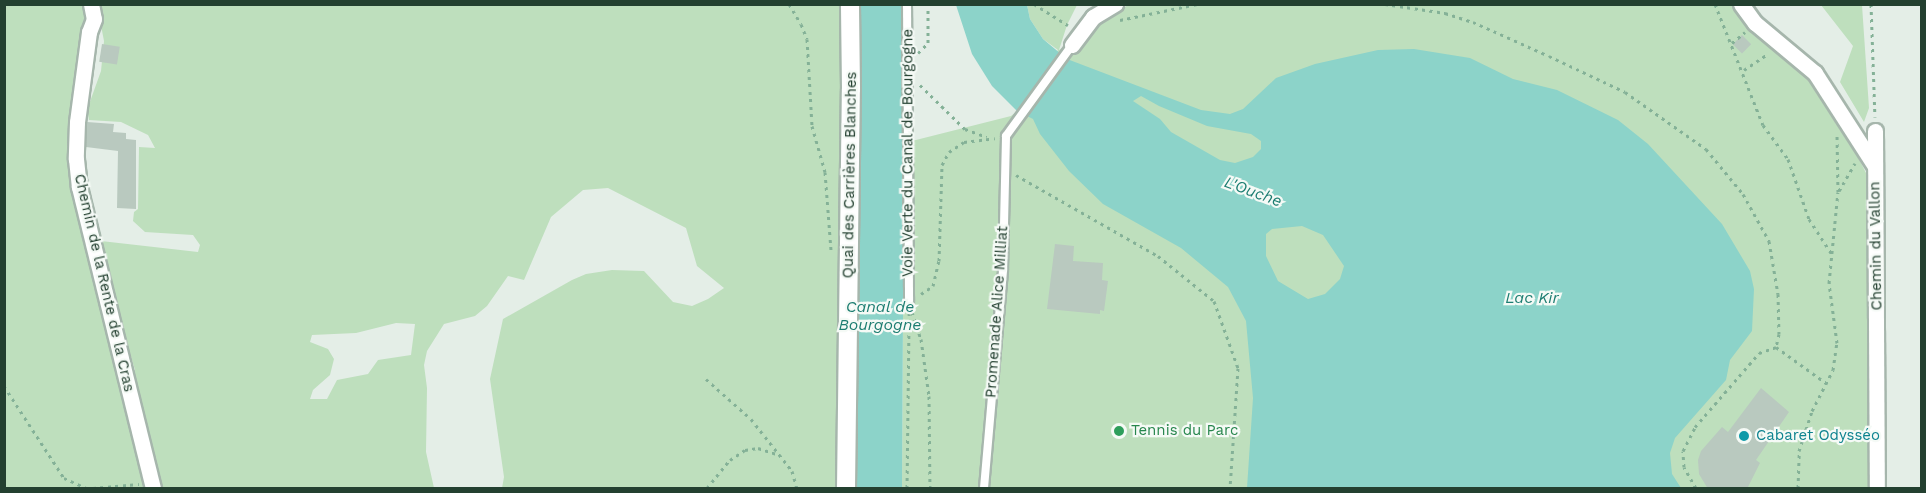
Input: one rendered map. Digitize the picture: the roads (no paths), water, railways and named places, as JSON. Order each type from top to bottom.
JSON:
[{"type":"street","name":"Chemin de la Rente de la Cras","points":[[91,4],[94,19],[86,55],[77,122],[75,159],[79,187],[152,486]]},
{"type":"street","name":"Quai des Carrières Blanches","points":[[846,489],[850,4]]},
{"type":"street","points":[[1076,40],[1093,18],[1115,4]]},
{"type":"street","points":[[1741,4],[1755,22],[1815,73],[1875,167]]},
{"type":"street","name":"Chemin du Vallon","points":[[1875,131],[1877,489]]},
{"type":"lane","name":"Voie Verte du Canal de Bourgogne","points":[[907,4],[909,301]]},
{"type":"lane","name":"Promenade Alice Milliat","points":[[984,489],[1003,269],[1006,136],[1076,40]]},
{"type":"water","name":"Canal de Bourgogne","points":[[857,5],[901,5],[904,143],[902,488],[857,488],[859,127]]},
{"type":"water","name":"Lac Kir","points":[[956,5],[1027,5],[1030,19],[1043,39],[1067,59],[1201,110],[1230,114],[1243,109],[1276,78],[1315,64],[1378,50],[1414,49],[1470,58],[1513,79],[1557,90],[1618,120],[1648,144],[1722,224],[1750,271],[1754,289],[1752,331],[1730,360],[1726,380],[1675,438],[1670,453],[1672,474],[1681,488],[1247,488],[1253,398],[1246,321],[1228,287],[1181,248],[1103,204],[1069,171],[1040,134],[1033,119],[1017,111],[992,86],[972,54]],"holes":[[[1141,96],[1207,126],[1251,134],[1261,141],[1261,149],[1253,157],[1235,163],[1220,160],[1171,132],[1160,119],[1133,101]],[[1302,226],[1323,235],[1344,266],[1340,279],[1325,294],[1308,299],[1278,281],[1266,256],[1266,234],[1272,229]]]},
{"type":"place","name":"Tennis du Parc","points":[[1119,431]]},
{"type":"place","name":"Cabaret Odysséo","points":[[1744,436]]},
{"type":"water label","name":"L'Ouche","points":[[1253,192]]}]
